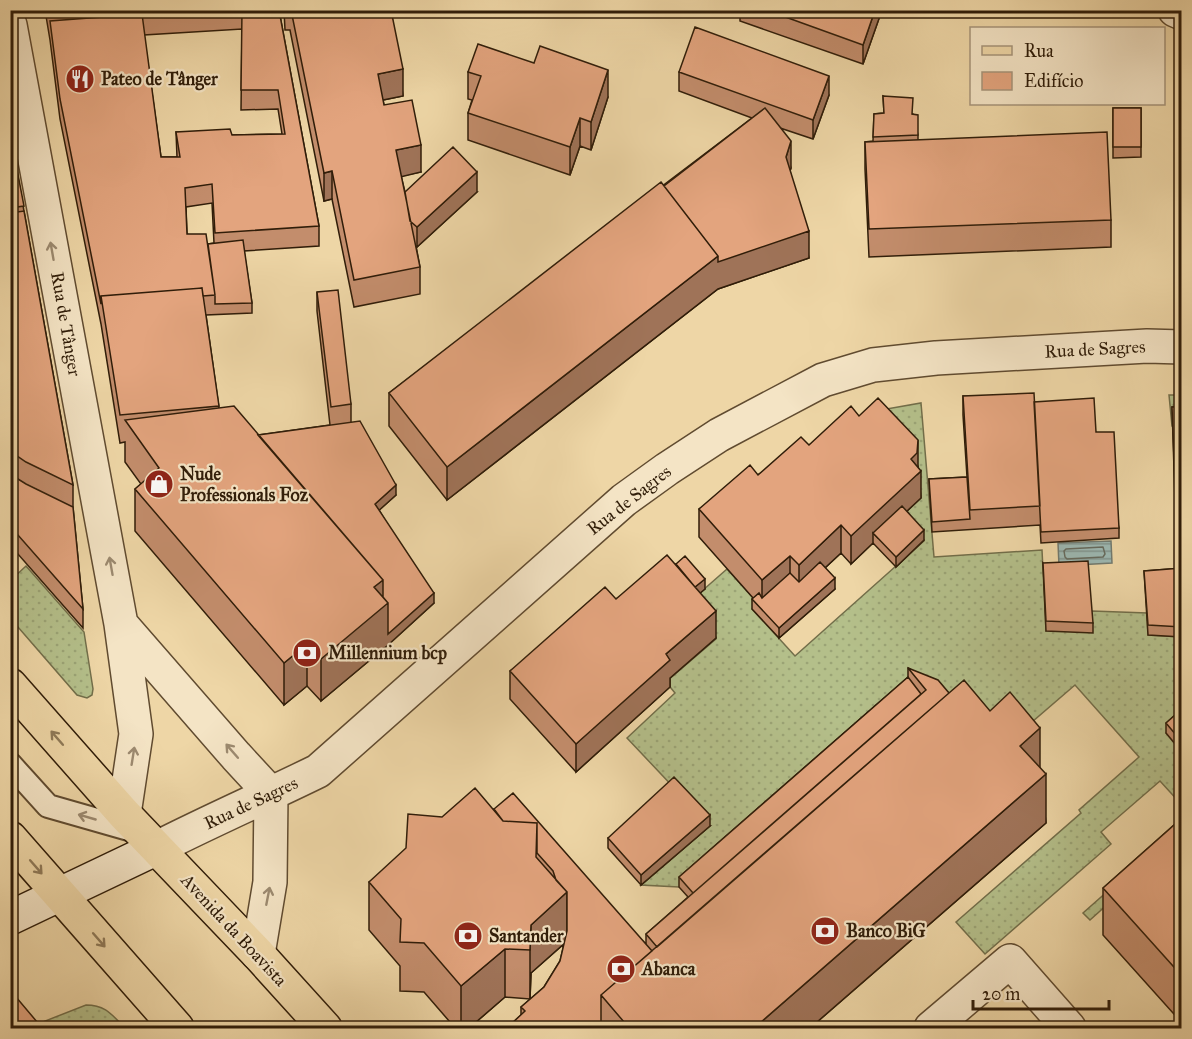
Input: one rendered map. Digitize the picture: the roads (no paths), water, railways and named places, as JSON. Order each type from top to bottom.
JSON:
[{"type":"main road","name":"Avenida da Boavista","points":[[10,685],[141,832],[258,954],[325,1029]]},
{"type":"main road","points":[[10,838],[177,1029]]},
{"type":"street","points":[[1175,10],[1182,13]]},
{"type":"street","name":"Rua de Tânger","points":[[10,25],[122,624],[136,734],[141,832]]},
{"type":"street","name":"Rua de Sagres","points":[[10,918],[61,896],[141,832],[222,815],[318,771],[624,500],[667,468],[719,435],[823,380],[873,365],[936,358],[1147,346],[1182,347]]},
{"type":"street","points":[[122,624],[272,794],[270,882],[258,954]]},
{"type":"street","points":[[931,1029],[1010,960],[1069,1029]]},
{"type":"lane","points":[[10,764],[48,806],[141,832]]},
{"type":"water","points":[[1111,541],[1112,563],[1059,566],[1058,543]]},
{"type":"place","name":"Pateo de Tânger","points":[[80,79]]},
{"type":"place","name":"Nude Professionals Foz","points":[[159,484]]},
{"type":"place","name":"Millennium bcp","points":[[307,653]]},
{"type":"place","name":"Banco BiG","points":[[825,931]]},
{"type":"place","name":"Santander","points":[[468,936]]},
{"type":"place","name":"Abanca","points":[[621,969]]}]
